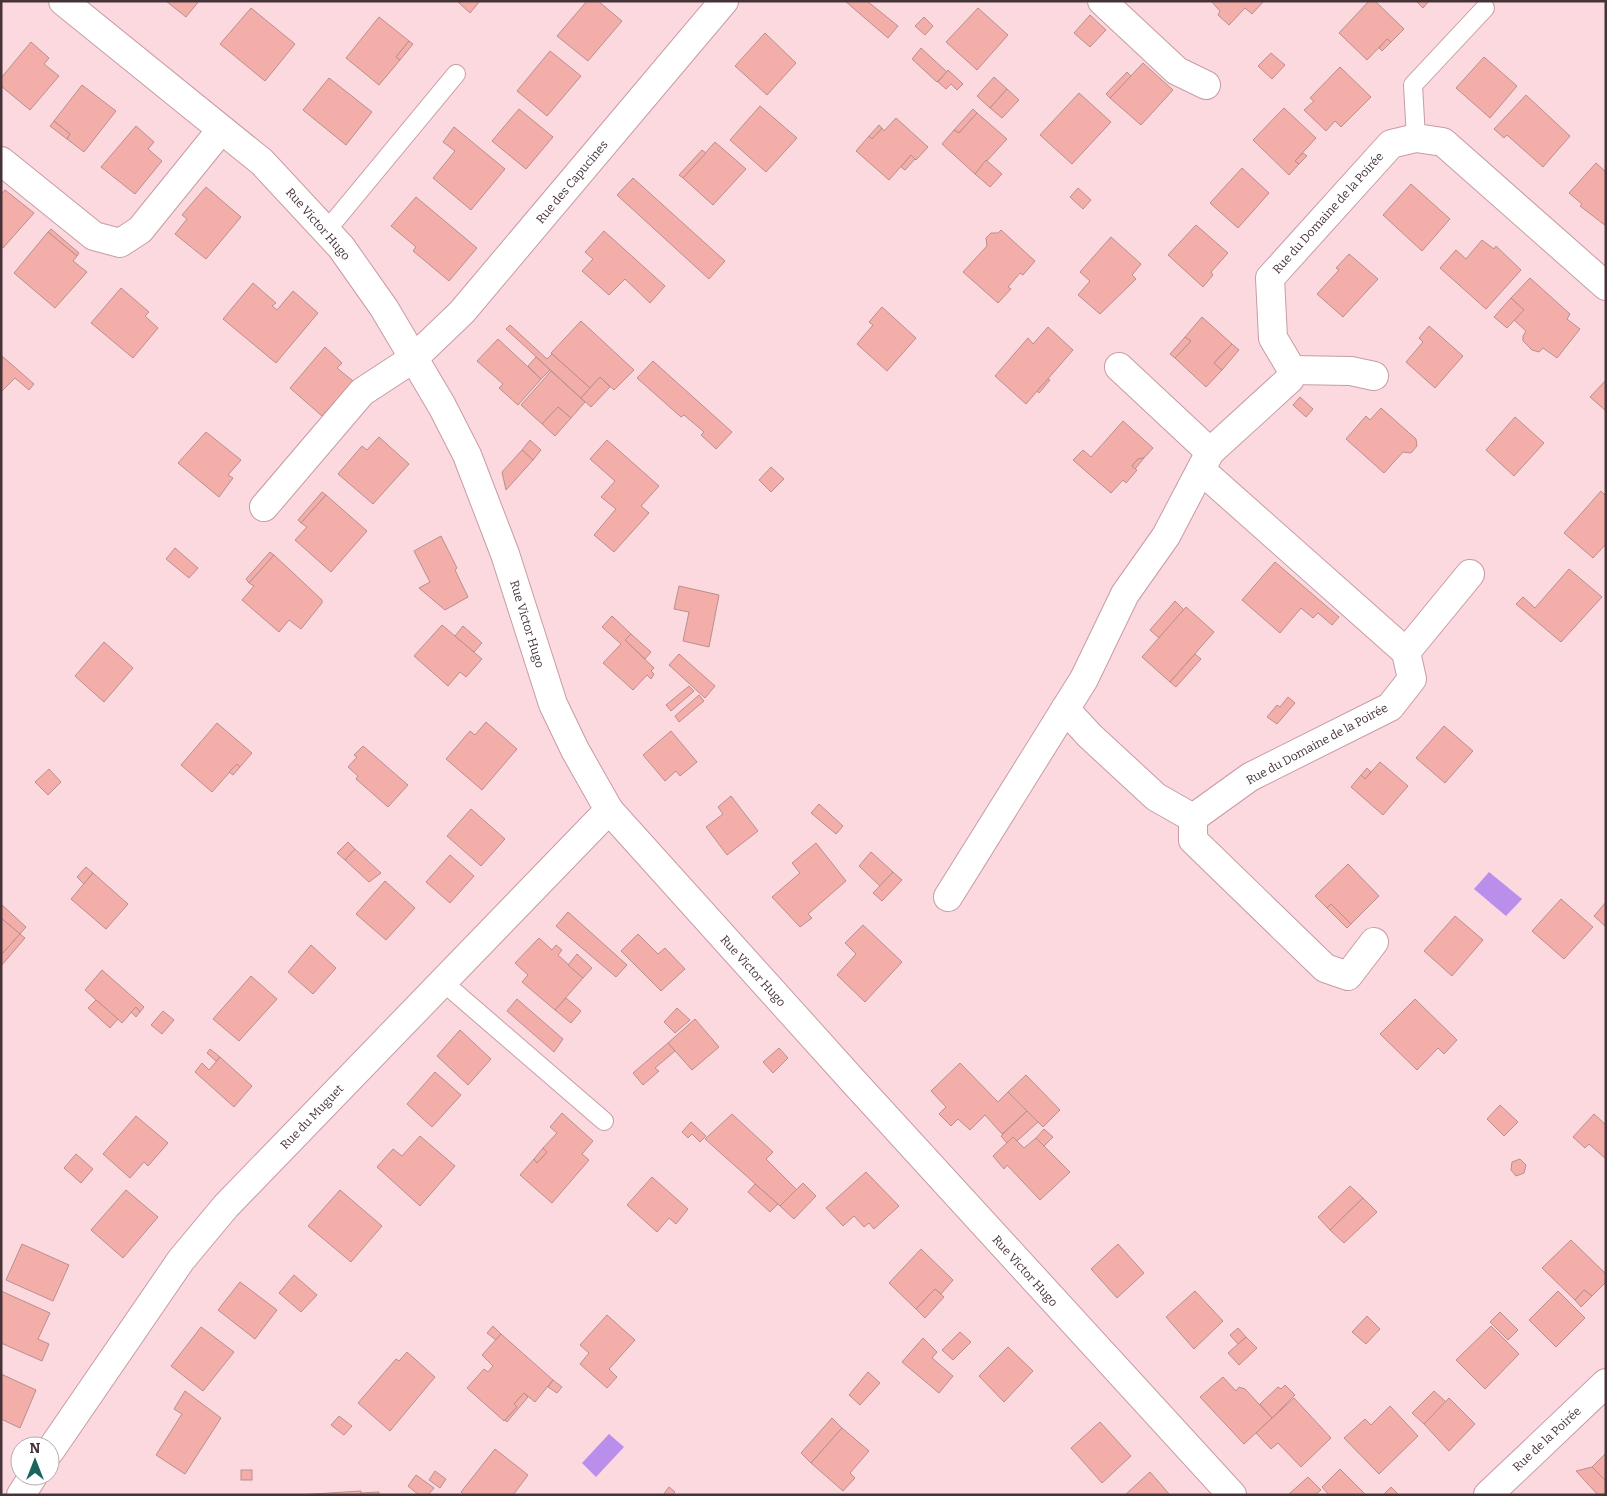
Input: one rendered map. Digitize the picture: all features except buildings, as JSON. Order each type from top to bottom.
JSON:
[{"type":"street","name":"Rue Victor Hugo","points":[[62,1],[262,162],[327,230],[384,308],[442,406],[467,455],[505,554],[554,704],[575,750],[609,810],[854,1082],[1232,1495]]},
{"type":"street","name":"Rue des Capucines","points":[[414,358],[462,312],[724,1]]},
{"type":"street","points":[[1102,1],[1178,71],[1206,85]]},
{"type":"street","points":[[1,161],[94,236],[120,243],[140,230],[221,130]]},
{"type":"street","name":"Rue du Domaine de la Poirée","points":[[1292,370],[1273,338],[1270,278],[1391,144],[1416,138],[1443,142],[1606,286]]},
{"type":"street","points":[[264,507],[362,392],[414,358]]},
{"type":"street","points":[[1119,367],[1206,461],[1406,652],[1470,574]]},
{"type":"street","points":[[948,897],[1084,679],[1125,594],[1166,536],[1206,461],[1290,379],[1292,370],[1351,371],[1374,376]]},
{"type":"street","name":"Rue du Domaine de la Poirée","points":[[1193,818],[1250,777],[1390,707],[1412,679],[1406,652]]},
{"type":"street","points":[[1065,709],[1090,736],[1156,797],[1193,818],[1193,840],[1325,968],[1348,976],[1374,942]]},
{"type":"street","name":"Rue du Muguet","points":[[60,1436],[143,1313],[181,1260],[220,1212],[609,810]]},
{"type":"street","name":"Rue de la Poirée","points":[[1488,1495],[1606,1383]]},
{"type":"street","points":[[1,1485],[21,1494]]},
{"type":"lane","points":[[1416,138],[1413,85],[1485,8]]},
{"type":"lane","points":[[327,230],[456,74]]},
{"type":"lane","points":[[443,982],[604,1121]]},
{"type":"shaded area","points":[[1489,872],[1522,899],[1506,916],[1474,889]]},
{"type":"shaded area","points":[[609,1434],[624,1447],[596,1477],[582,1463]]}]
